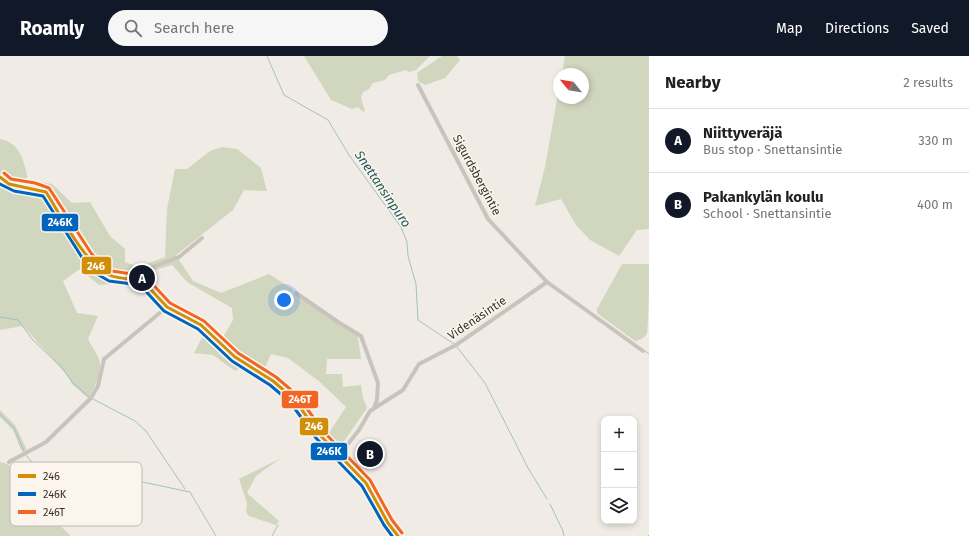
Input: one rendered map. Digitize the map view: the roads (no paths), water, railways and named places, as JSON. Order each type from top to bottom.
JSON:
[{"type":"street","name":"Sigurdsbergintie","points":[[418,85],[488,219],[548,282]]},
{"type":"street","points":[[0,176],[11,185],[35,187],[46,192],[87,256],[102,272],[110,276],[132,278],[143,281],[167,308],[201,325],[235,357],[284,389],[294,399],[320,435],[340,454],[372,490],[388,523],[398,536]]},
{"type":"street","points":[[143,281],[153,267],[179,257],[202,238]]},
{"type":"street","points":[[548,282],[643,351]]},
{"type":"street","name":"Videnäsintie","points":[[340,454],[359,430],[370,411],[403,390],[419,364],[456,345],[548,282]]},
{"type":"street","points":[[296,293],[338,322],[362,336],[378,382],[378,400],[374,408]]},
{"type":"street","points":[[10,462],[43,444],[85,404],[98,386],[104,359],[167,308]]},
{"type":"waterway","name":"Snettansinpuro","points":[[267,56],[284,95],[328,120],[349,155],[401,227],[407,242],[408,256],[416,284],[418,320],[454,344]]},
{"type":"waterway","points":[[0,317],[18,320],[32,339],[62,368],[73,383],[89,397]]},
{"type":"waterway","name":"Snettansinpuro","points":[[457,347],[485,383],[528,468],[547,499]]},
{"type":"waterway","points":[[645,351],[649,354]]},
{"type":"waterway","points":[[93,399],[135,421],[146,431],[185,489]]},
{"type":"waterway","points":[[0,414],[14,428],[24,451]]},
{"type":"waterway","points":[[26,455],[32,462]]},
{"type":"waterway","points":[[142,482],[190,492],[216,536]]},
{"type":"waterway","name":"Snettansinpuro","points":[[550,504],[564,536]]},
{"type":"waterway","points":[[272,536],[278,525]]},
{"type":"place","name":"Niittyveräjä","points":[[142,278]]},
{"type":"place","name":"Pakankylän koulu","points":[[370,454]]}]
